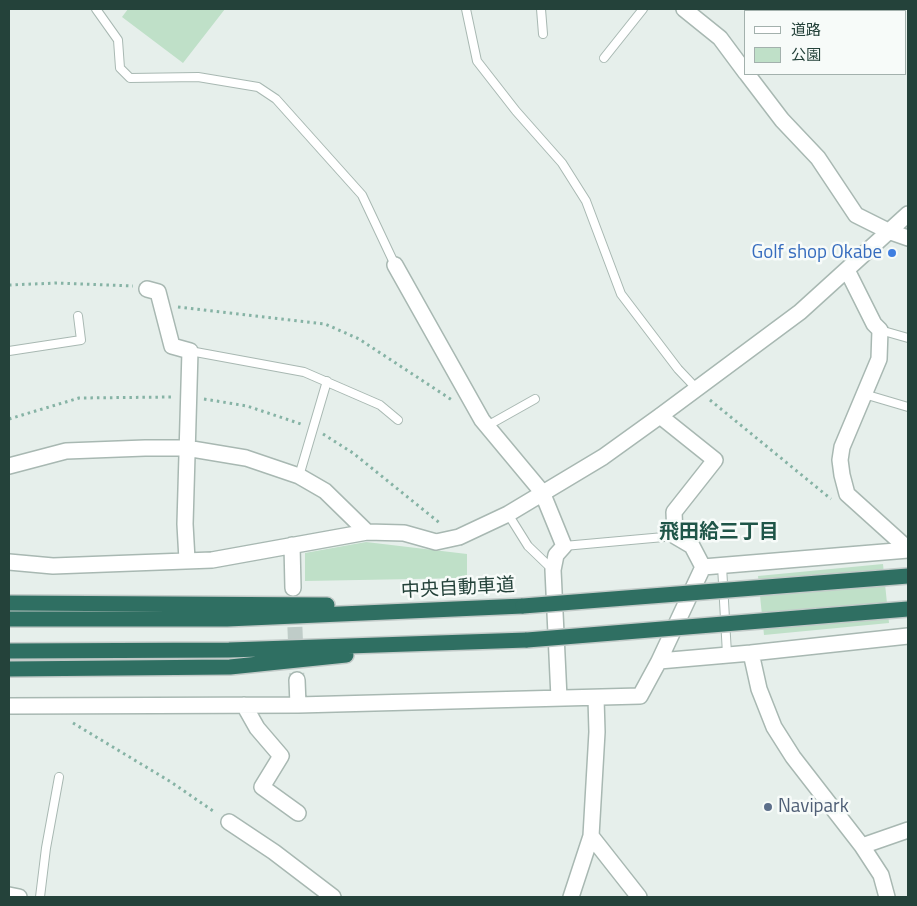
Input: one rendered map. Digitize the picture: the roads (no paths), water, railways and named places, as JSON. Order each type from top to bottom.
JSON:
[{"type":"highway","name":"中央自動車道","points":[[9,620],[227,619],[494,608],[908,576]]},
{"type":"highway","points":[[9,603],[494,608]]},
{"type":"highway","points":[[9,651],[229,650],[528,640],[908,609]]},
{"type":"highway","points":[[9,669],[230,667],[490,641]]},
{"type":"street","points":[[684,9],[720,38],[744,70]]},
{"type":"street","points":[[748,75],[782,120],[818,158],[856,215],[888,231],[908,238]]},
{"type":"street","points":[[9,562],[53,566],[212,560],[367,532],[404,533],[436,542],[459,538],[508,514],[603,457],[660,416],[800,312],[908,214]]},
{"type":"street","points":[[395,264],[487,426],[542,492],[564,546],[556,555],[553,570],[559,698]]},
{"type":"street","points":[[847,270],[874,324],[880,330],[879,359],[842,447],[840,460],[842,475],[847,494],[908,550]]},
{"type":"street","points":[[148,289],[158,292],[163,305],[172,346],[190,351],[186,448],[187,560]]},
{"type":"street","points":[[660,416],[715,460],[674,512],[675,536],[692,546],[703,567]]},
{"type":"street","points":[[9,466],[66,451],[186,448],[246,458],[299,476],[325,490],[367,532]]},
{"type":"street","points":[[292,545],[293,588]]},
{"type":"street","points":[[703,567],[908,550]]},
{"type":"street","points":[[9,706],[298,705],[640,696],[660,660],[703,567]]},
{"type":"street","points":[[660,660],[908,636]]},
{"type":"street","points":[[751,652],[759,689],[774,727],[793,757],[862,846],[881,875],[887,897]]},
{"type":"street","points":[[297,680],[298,705]]},
{"type":"street","points":[[571,897],[591,836],[597,732],[596,698]]},
{"type":"street","points":[[244,705],[257,728],[281,756],[262,787],[298,813]]},
{"type":"street","points":[[229,822],[274,852],[333,897]]},
{"type":"street","points":[[862,846],[908,830]]},
{"type":"street","points":[[591,836],[640,897]]},
{"type":"street","points":[[9,895],[19,897]]},
{"type":"lane","points":[[96,9],[118,40],[120,68],[130,78],[198,76],[258,87],[276,99],[362,195],[395,264]]},
{"type":"lane","points":[[466,9],[476,61],[516,111],[562,163],[586,202],[621,294],[678,369],[696,388]]},
{"type":"lane","points":[[541,9],[543,34]]},
{"type":"lane","points":[[604,58],[644,9]]},
{"type":"lane","points":[[9,351],[81,340],[78,316]]},
{"type":"lane","points":[[880,330],[908,338]]},
{"type":"lane","points":[[190,351],[304,372],[380,405],[398,420]]},
{"type":"lane","points":[[299,476],[327,381]]},
{"type":"lane","points":[[864,394],[908,407]]},
{"type":"lane","points":[[487,426],[535,399]]},
{"type":"lane","points":[[508,514],[528,546],[553,570]]},
{"type":"lane","points":[[564,546],[675,536]]},
{"type":"lane","points":[[722,566],[727,654]]},
{"type":"lane","points":[[40,897],[46,848],[59,777]]},
{"type":"tunnel","points":[[294,604],[297,680]]},
{"type":"place","name":"Golf shop Okabe","points":[[892,253]]},
{"type":"place","name":"Navipark","points":[[768,807]]},
{"type":"district","name":"飛田給三丁目","points":[[719,533]]}]
